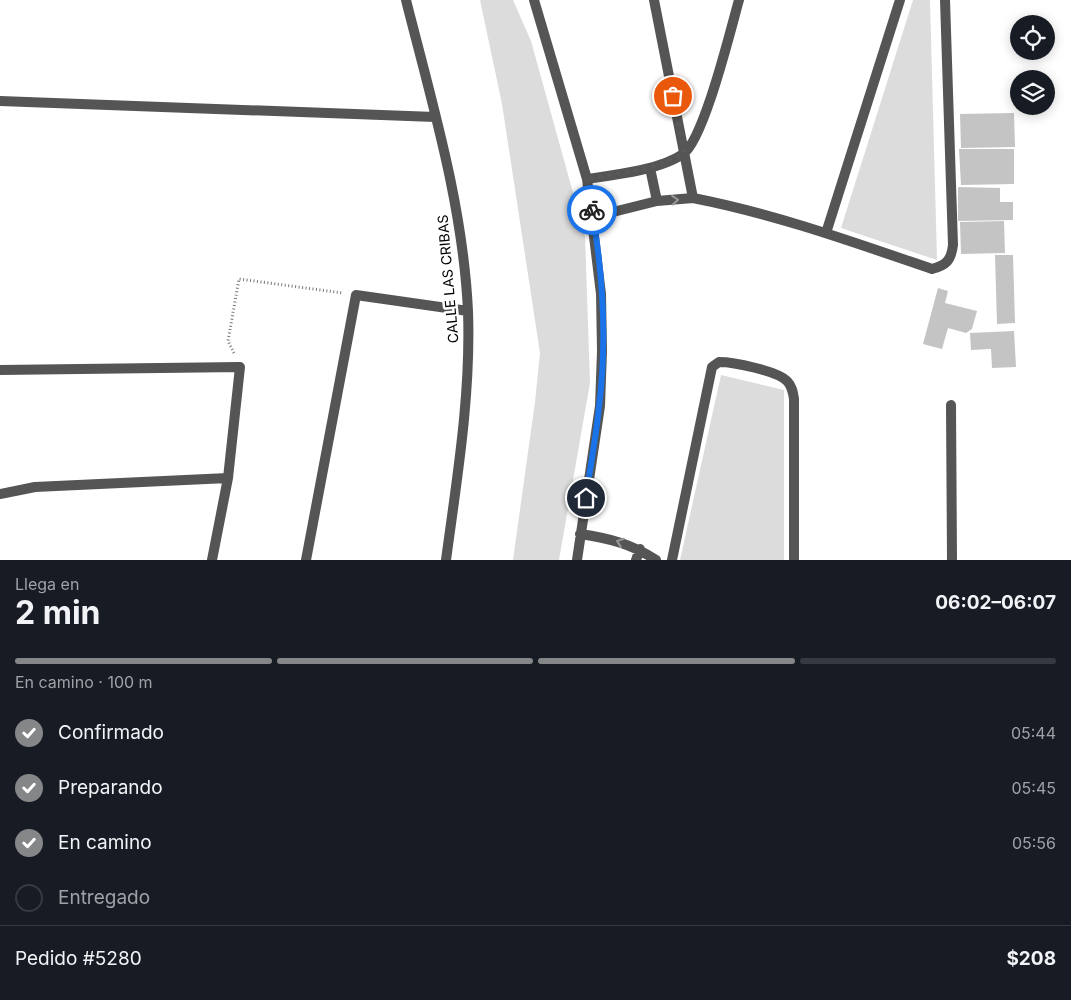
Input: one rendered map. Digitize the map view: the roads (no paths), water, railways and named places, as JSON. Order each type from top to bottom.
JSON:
[{"type":"street","name":"CALLE LAS CRIBAS","points":[[406,0],[454,192],[462,244],[468,311],[465,400],[446,560]]},
{"type":"street","points":[[654,0],[694,198]]},
{"type":"street","points":[[587,179],[650,168],[684,154],[698,131],[711,98],[739,0]]},
{"type":"street","points":[[826,232],[900,0]]},
{"type":"street","points":[[594,218],[657,201],[694,198],[744,208],[826,232],[932,269],[944,265],[951,258],[953,246],[945,0]]},
{"type":"street","points":[[536,1],[587,179],[594,218],[601,294],[602,351],[600,406],[577,560]]},
{"type":"street","points":[[0,101],[435,117]]},
{"type":"street","points":[[650,168],[657,201]]},
{"type":"street","points":[[306,560],[356,295],[468,311]]},
{"type":"street","points":[[672,560],[712,367],[720,362],[777,374],[792,387],[794,399],[794,560]]},
{"type":"street","points":[[0,370],[240,367],[228,478],[212,560]]},
{"type":"street","points":[[951,405],[952,560]]},
{"type":"street","points":[[0,494],[35,487],[228,478]]},
{"type":"street","points":[[580,534],[610,539],[640,550],[656,560]]},
{"type":"street","points":[[636,560],[640,550]]}]
